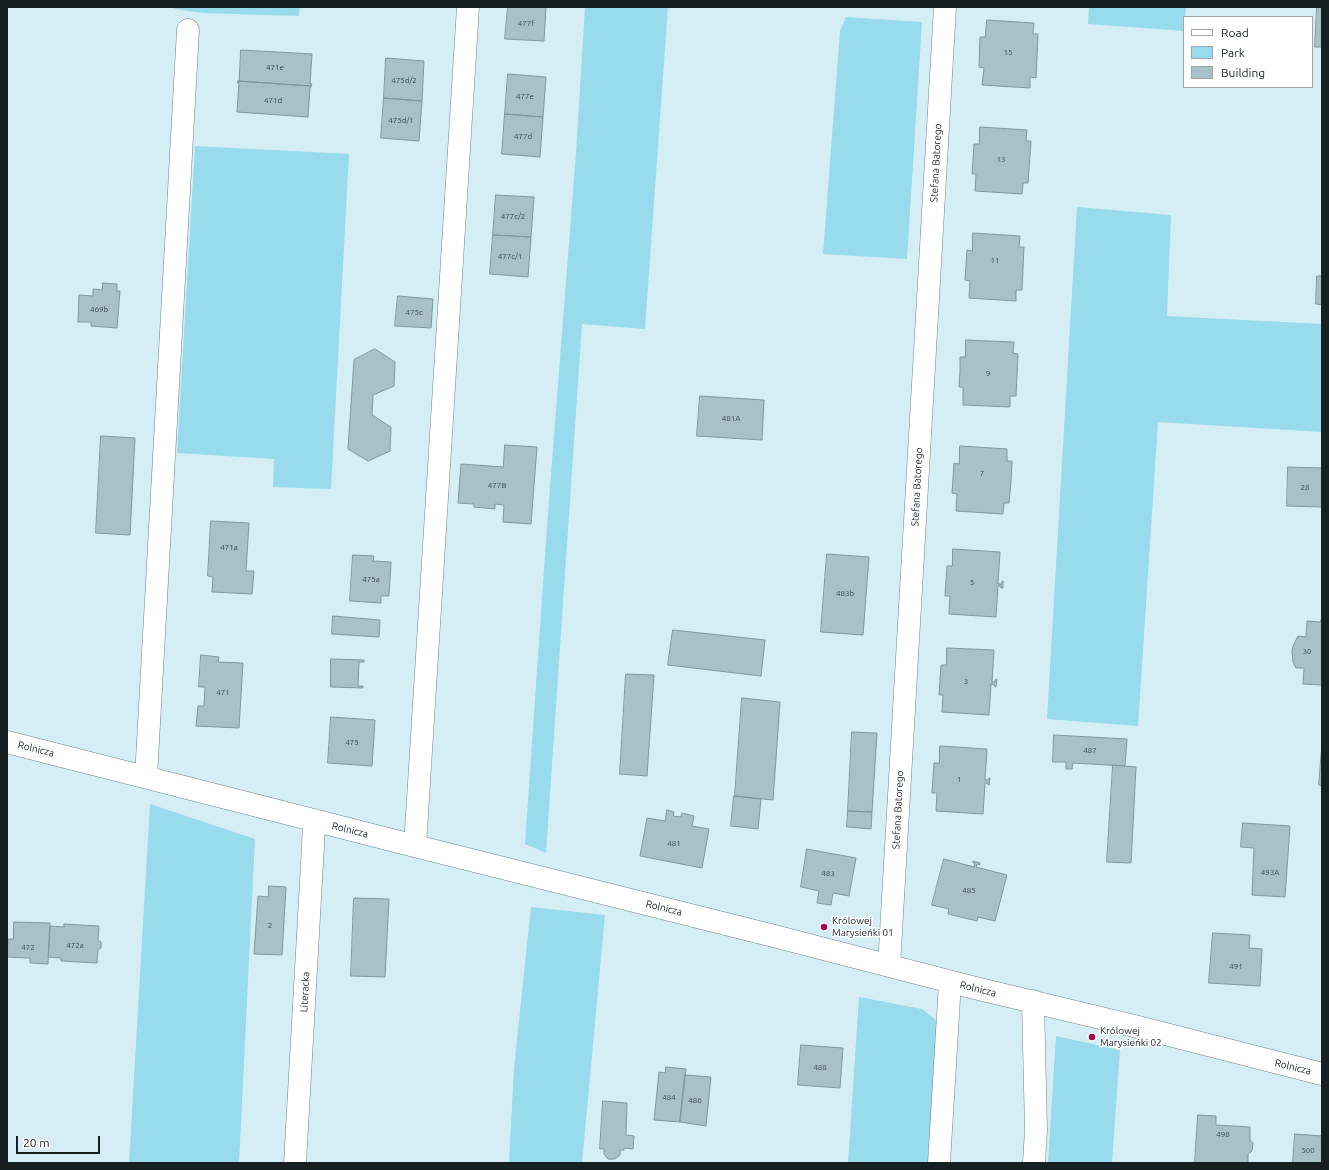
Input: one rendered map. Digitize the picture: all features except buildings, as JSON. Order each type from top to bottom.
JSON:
[{"type":"street","points":[[415,846],[468,7]]},
{"type":"street","name":"Stefana Batorego","points":[[889,966],[945,7]]},
{"type":"street","points":[[146,777],[188,30]]},
{"type":"street","name":"Rolnicza","points":[[7,742],[780,937],[950,982],[1134,1026],[1322,1074]]},
{"type":"street","name":"Literacka","points":[[295,1163],[314,820]]},
{"type":"street","points":[[939,1163],[950,982]]},
{"type":"street","points":[[1032,1001],[1036,1130],[1034,1163]]},
{"type":"green space","points":[[175,7],[300,7],[299,16],[203,13],[175,9]]},
{"type":"green space","points":[[585,7],[668,7],[645,329],[582,324],[546,853],[525,844],[547,526],[576,153]]},
{"type":"green space","points":[[1089,7],[1186,7],[1185,16],[1183,16],[1183,31],[1088,24]]},
{"type":"green space","points":[[846,17],[922,22],[907,259],[823,254],[840,31]]},
{"type":"green space","points":[[195,146],[349,154],[331,489],[273,487],[274,459],[177,453]]},
{"type":"green space","points":[[1077,207],[1171,215],[1167,316],[1322,324],[1322,432],[1158,422],[1138,726],[1047,719]]},
{"type":"green space","points":[[150,804],[255,839],[239,1163],[129,1163]]},
{"type":"green space","points":[[531,907],[605,915],[582,1163],[509,1163],[514,1068]]},
{"type":"green space","points":[[859,997],[922,1009],[940,1023],[930,1163],[848,1163]]},
{"type":"green space","points":[[1056,1036],[1120,1050],[1112,1163],[1048,1163]]},
{"type":"place","name":"Królowej Marysieńki 01","points":[[824,927]]},
{"type":"place","name":"Królowej Marysieńki 02","points":[[1092,1037]]}]
